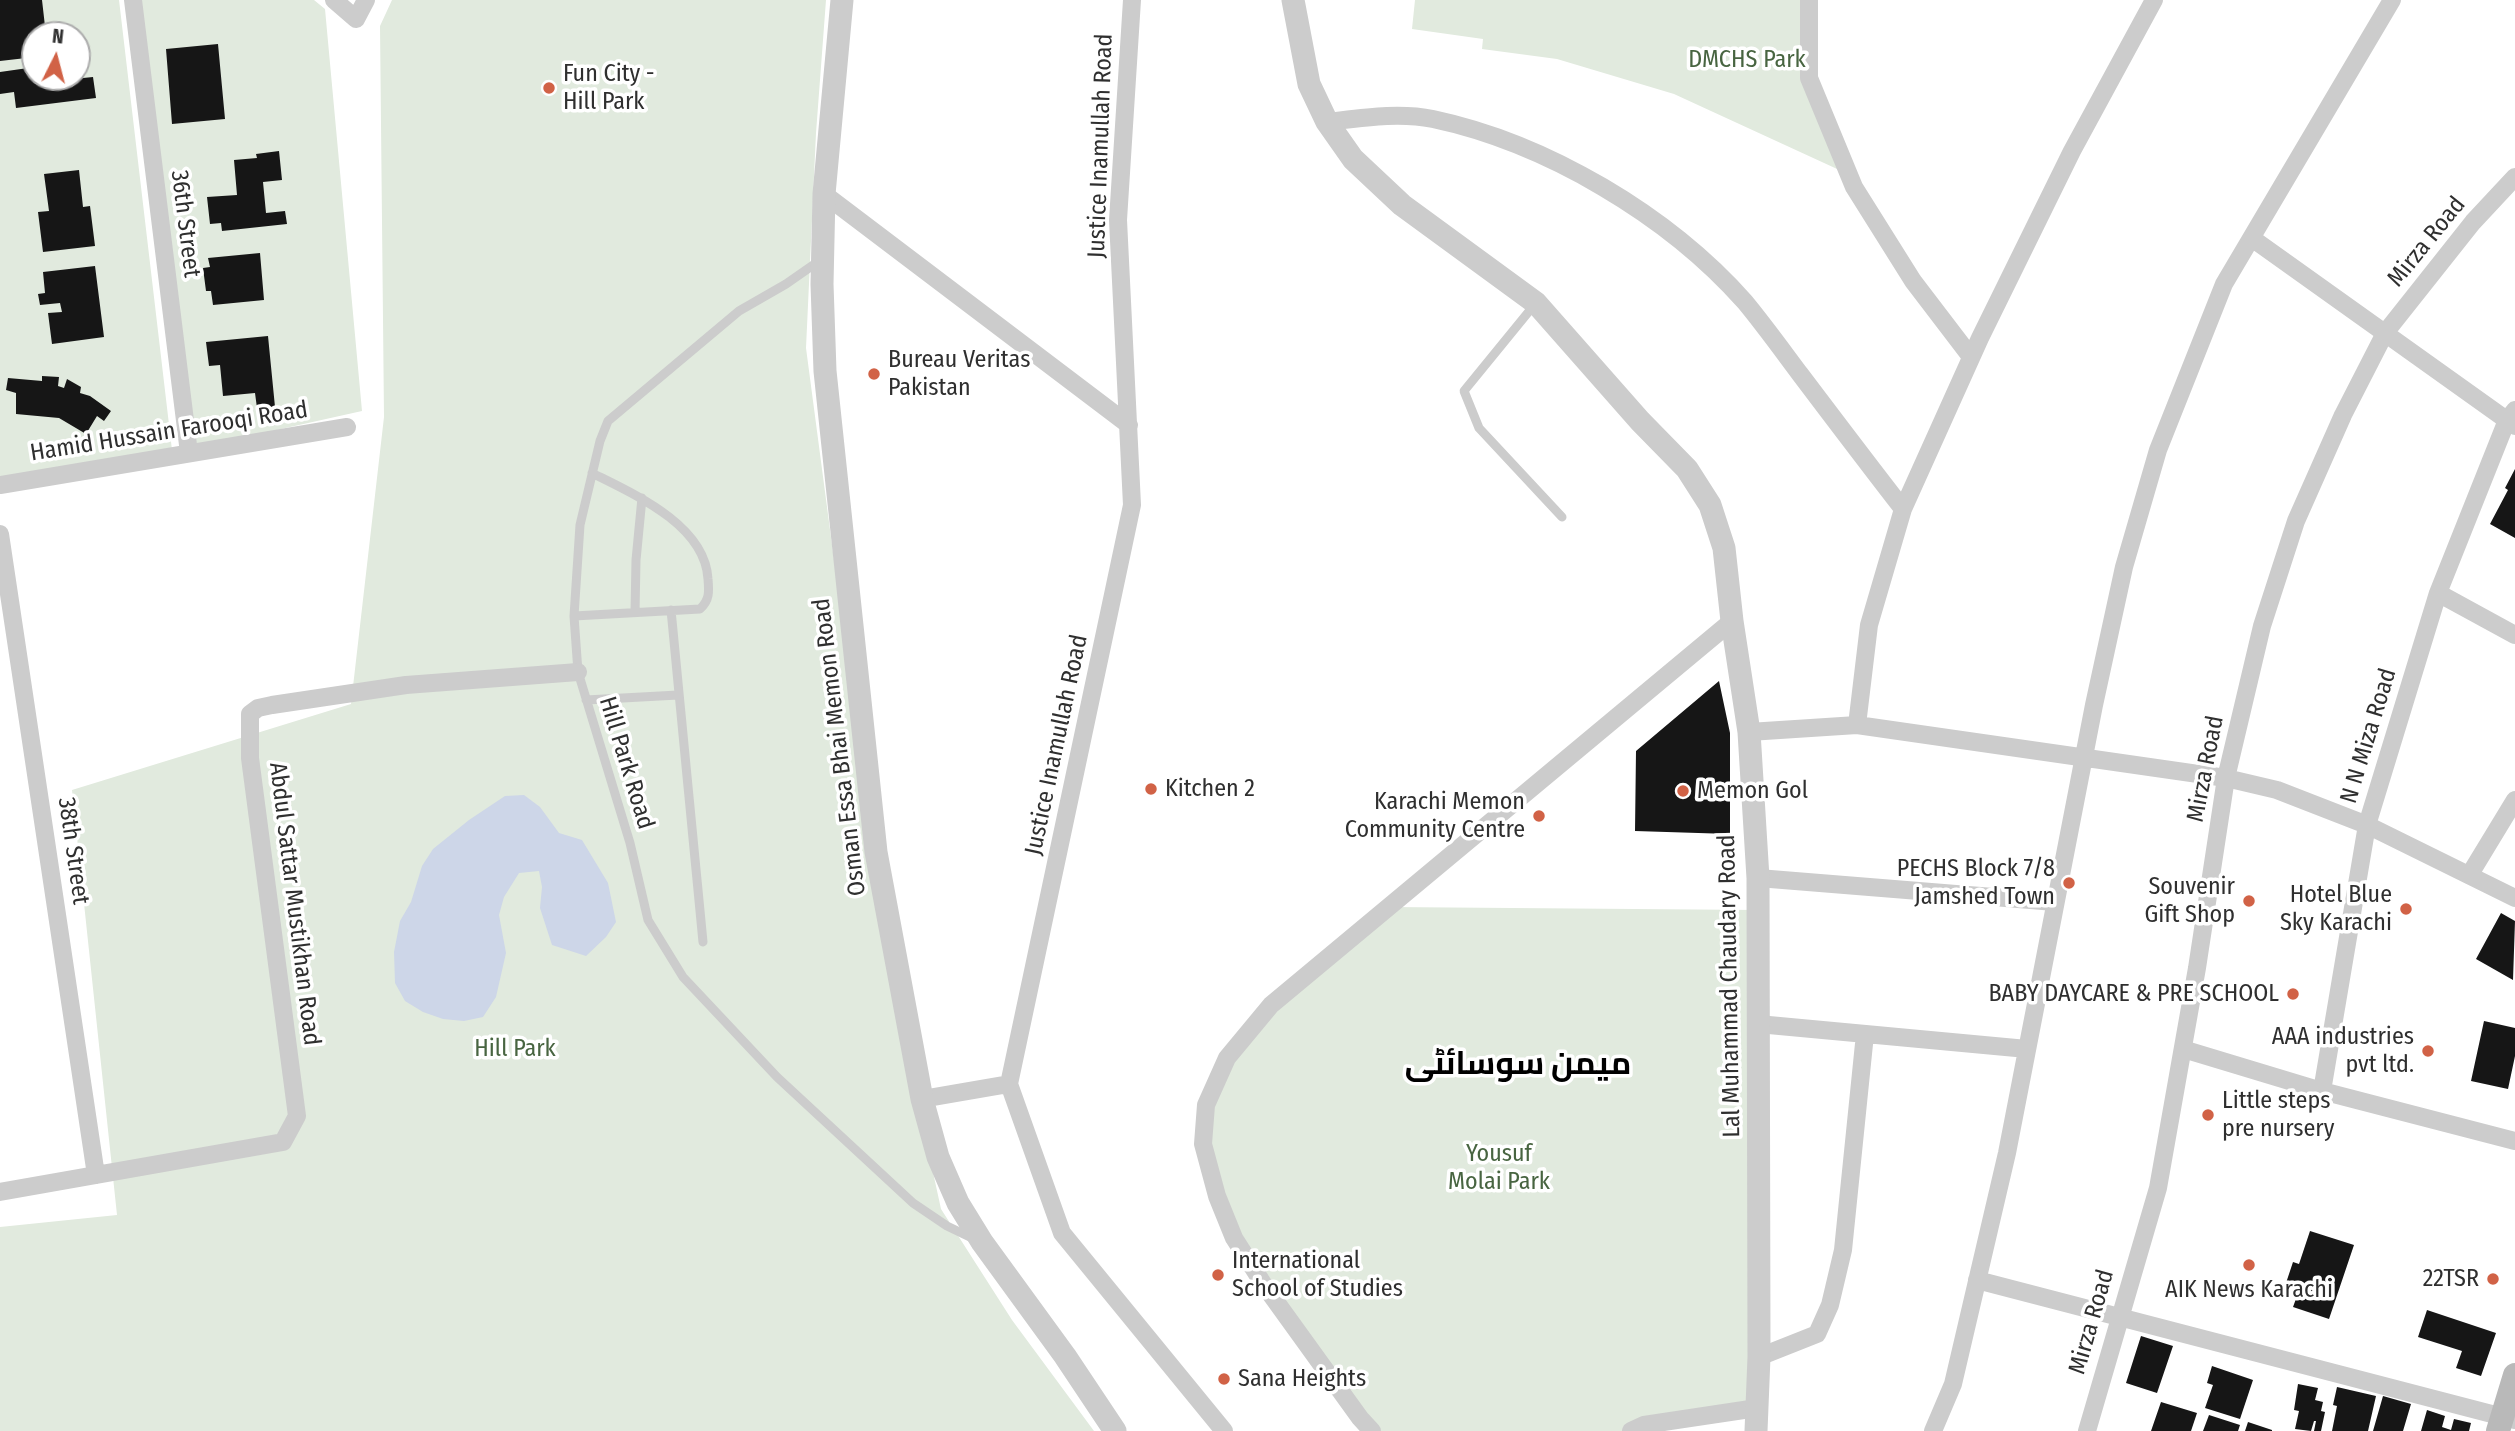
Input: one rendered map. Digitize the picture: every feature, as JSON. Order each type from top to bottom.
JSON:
[{"type":"main road","points":[[2504,1422],[2515,1375]]},
{"type":"street","name":"36th Street","points":[[133,0],[189,453]]},
{"type":"street","points":[[334,0],[356,19],[366,0]]},
{"type":"street","name":"Osman Essa Bhai Memon Road","points":[[842,0],[824,194],[822,260],[825,371],[876,852],[922,1099],[938,1157],[958,1202],[982,1242],[1065,1356],[1115,1431]]},
{"type":"street","name":"Justice Inamullah Road","points":[[1009,1084],[1132,505],[1118,220],[1132,0]]},
{"type":"street","name":"Lal Muhammad Chaudary Road","points":[[1293,0],[1309,84],[1327,122],[1353,159],[1402,205],[1536,303],[1640,421],[1688,469],[1710,505],[1724,548],[1749,732],[1758,878],[1757,1420]]},
{"type":"street","points":[[1809,0],[1809,78],[1854,187],[1913,281],[1971,357]]},
{"type":"street","points":[[1857,726],[1869,625],[1903,509],[1971,357],[2072,151],[2154,0]]},
{"type":"street","points":[[1933,1431],[1953,1384],[2007,1153],[2124,567],[2158,450],[2224,284],[2392,0]]},
{"type":"street","points":[[1327,122],[1383,116],[1431,119],[1531,151],[1607,189],[1685,244],[1744,301],[1903,509]]},
{"type":"street","name":"Mirza Road","points":[[2087,1431],[2158,1188],[2226,778],[2262,626],[2296,521],[2343,415],[2385,333],[2473,222],[2515,177]]},
{"type":"street","points":[[824,194],[1129,425]]},
{"type":"street","points":[[2253,239],[2512,419]]},
{"type":"street","name":"N N Miza Road","points":[[2322,1091],[2367,825],[2438,593],[2512,419]]},
{"type":"street","name":"Hamid Hussain Farooqi Road","points":[[0,485],[347,427]]},
{"type":"street","name":"38th Street","points":[[0,534],[96,1175]]},
{"type":"street","points":[[2438,593],[2515,635]]},
{"type":"street","points":[[1373,1431],[1360,1418],[1234,1238],[1217,1196],[1203,1144],[1206,1105],[1227,1058],[1271,1005],[1732,621]]},
{"type":"street","name":"Abdul Sattar Mustikhan Road","points":[[0,1192],[283,1142],[297,1116],[250,758],[250,714],[258,708],[272,705],[406,685],[578,673]]},
{"type":"street","points":[[1749,732],[1857,726],[2226,778],[2277,790],[2367,825],[2515,898]]},
{"type":"street","points":[[2470,874],[2515,800]]},
{"type":"street","points":[[1758,878],[2055,902]]},
{"type":"street","points":[[1759,1024],[2026,1049]]},
{"type":"street","points":[[1759,1357],[1817,1334],[1830,1305],[1843,1250],[1865,1034]]},
{"type":"street","points":[[2183,1049],[2322,1091],[2515,1141]]},
{"type":"street","points":[[922,1099],[1009,1084],[1062,1233],[1224,1431]]},
{"type":"street","points":[[1977,1280],[2119,1316],[2504,1422]]},
{"type":"street","points":[[1630,1431],[1644,1425],[1757,1420]]},
{"type":"lane","name":"Hill Park Road","points":[[822,260],[739,311],[608,421],[600,441],[580,525],[574,616],[578,673],[630,843],[648,920],[683,977],[777,1077],[913,1203],[947,1226],[982,1242]]},
{"type":"lane","points":[[1536,303],[1464,391],[1479,428],[1562,517]]},
{"type":"lane","points":[[574,616],[701,609],[707,602],[708,573],[703,556],[692,540],[671,519],[642,498],[592,473]]},
{"type":"lane","points":[[635,612],[642,498]]},
{"type":"lane","points":[[671,610],[703,942]]},
{"type":"lane","points":[[586,700],[678,695]]},
{"type":"green space","points":[[0,0],[119,0],[172,450],[0,479]]},
{"type":"green space","points":[[141,0],[314,0],[325,9],[362,411],[200,447],[194,441]]},
{"type":"green space","name":"Hill Park","points":[[392,0],[826,0],[816,133],[806,348],[887,961],[941,1209],[1012,1320],[1094,1431],[0,1431],[0,1227],[117,1215],[72,790],[351,704],[384,417],[380,26]]},
{"type":"green space","name":"DMCHS Park","points":[[1415,0],[1809,0],[1809,78],[1848,174],[1674,94],[1557,59],[1482,49],[1483,39],[1412,29]]},
{"type":"green space","name":"Yousuf Molai Park","points":[[1389,907],[1758,910],[1756,1409],[1662,1431],[1372,1431],[1360,1418],[1217,1196],[1206,1105],[1227,1058]]},
{"type":"water","points":[[524,795],[540,807],[559,833],[582,840],[608,883],[616,922],[606,937],[586,956],[552,945],[540,908],[542,887],[539,871],[519,873],[504,897],[499,915],[506,953],[496,997],[483,1017],[464,1021],[443,1019],[423,1012],[405,1001],[395,983],[394,952],[400,921],[411,902],[422,866],[433,849],[469,820],[505,796]]},
{"type":"building","points":[[0,0],[42,0],[44,21],[21,21],[21,59],[0,61]]},
{"type":"building","points":[[218,44],[225,119],[172,124],[166,49]]},
{"type":"building","points":[[21,69],[21,91],[91,91],[93,77],[96,98],[16,108],[14,92],[0,94],[0,72]]},
{"type":"building","points":[[279,151],[282,180],[263,182],[266,213],[285,211],[287,224],[222,231],[221,223],[210,224],[207,197],[237,195],[234,160],[257,158],[256,154]]},
{"type":"building","points":[[79,170],[83,207],[90,206],[95,246],[43,252],[38,212],[49,211],[44,174]]},
{"type":"building","points":[[260,253],[264,300],[213,305],[211,291],[206,291],[203,268],[210,267],[208,258]]},
{"type":"building","points":[[95,266],[104,337],[52,344],[48,313],[62,312],[60,303],[40,305],[38,294],[45,293],[43,272]]},
{"type":"building","points":[[268,336],[275,407],[257,408],[255,393],[223,396],[220,365],[209,366],[206,342]]},
{"type":"building","points":[[42,376],[59,377],[58,386],[64,388],[67,379],[81,387],[80,393],[90,396],[111,411],[104,421],[97,416],[86,434],[59,418],[16,414],[16,393],[6,390],[8,378],[42,381]]},
{"type":"building","points":[[2515,469],[2515,538],[2490,524],[2508,490],[2505,488]]},
{"type":"building","name":"Memon Gol","points":[[1719,681],[1730,733],[1730,834],[1635,831],[1636,751]]},
{"type":"building","points":[[2501,913],[2515,921],[2513,980],[2476,959]]},
{"type":"building","points":[[2484,1021],[2515,1028],[2515,1056],[2508,1089],[2471,1081]]},
{"type":"building","points":[[2310,1231],[2354,1245],[2329,1319],[2293,1307],[2297,1296],[2283,1292],[2293,1262],[2299,1264]]},
{"type":"building","points":[[2427,1310],[2496,1333],[2481,1376],[2456,1368],[2462,1351],[2418,1337]]},
{"type":"building","points":[[2141,1336],[2173,1346],[2157,1393],[2126,1383]]},
{"type":"building","points":[[2212,1366],[2253,1380],[2240,1419],[2205,1408],[2213,1385],[2207,1383]]},
{"type":"building","points":[[2298,1384],[2318,1388],[2315,1400],[2323,1402],[2321,1411],[2325,1412],[2321,1431],[2314,1431],[2316,1421],[2311,1431],[2295,1429],[2299,1411],[2294,1410]]},
{"type":"building","points":[[2337,1387],[2376,1396],[2368,1431],[2332,1431],[2337,1406],[2333,1405]]},
{"type":"building","points":[[2383,1396],[2411,1404],[2403,1431],[2373,1431]]},
{"type":"building","points":[[2161,1402],[2197,1413],[2191,1431],[2151,1431]]},
{"type":"building","points":[[2427,1410],[2445,1416],[2442,1427],[2451,1430],[2454,1419],[2471,1423],[2469,1431],[2421,1431]]},
{"type":"building","points":[[2209,1415],[2240,1425],[2238,1431],[2203,1431]]},
{"type":"building","points":[[2248,1422],[2272,1430],[2272,1431],[2245,1431]]},
{"type":"place","name":"Fun City - Hill Park","points":[[549,88]]},
{"type":"place","name":"Bureau Veritas Pakistan","points":[[874,374]]},
{"type":"place","name":"Kitchen 2","points":[[1151,789]]},
{"type":"place","name":"Memon Gol","points":[[1683,791]]},
{"type":"place","name":"Karachi Memon Community Centre","points":[[1539,816]]},
{"type":"place","name":"PECHS Block 7/8 Jamshed Town","points":[[2069,883]]},
{"type":"place","name":"Souvenir Gift Shop","points":[[2249,901]]},
{"type":"place","name":"Hotel Blue Sky Karachi","points":[[2406,909]]},
{"type":"place","name":"BABY DAYCARE & PRE SCHOOL","points":[[2293,994]]},
{"type":"place","name":"AAA industries pvt ltd.","points":[[2428,1051]]},
{"type":"place","name":"Little steps pre nursery","points":[[2208,1115]]},
{"type":"place","name":"AIK News Karachi","points":[[2249,1265]]},
{"type":"place","name":"International School of Studies","points":[[1218,1275]]},
{"type":"place","name":"22TSR","points":[[2493,1279]]},
{"type":"place","name":"Sana Heights","points":[[1224,1379]]},
{"type":"district","name":"میمن سوسائٹی","points":[[1518,1065]]}]
